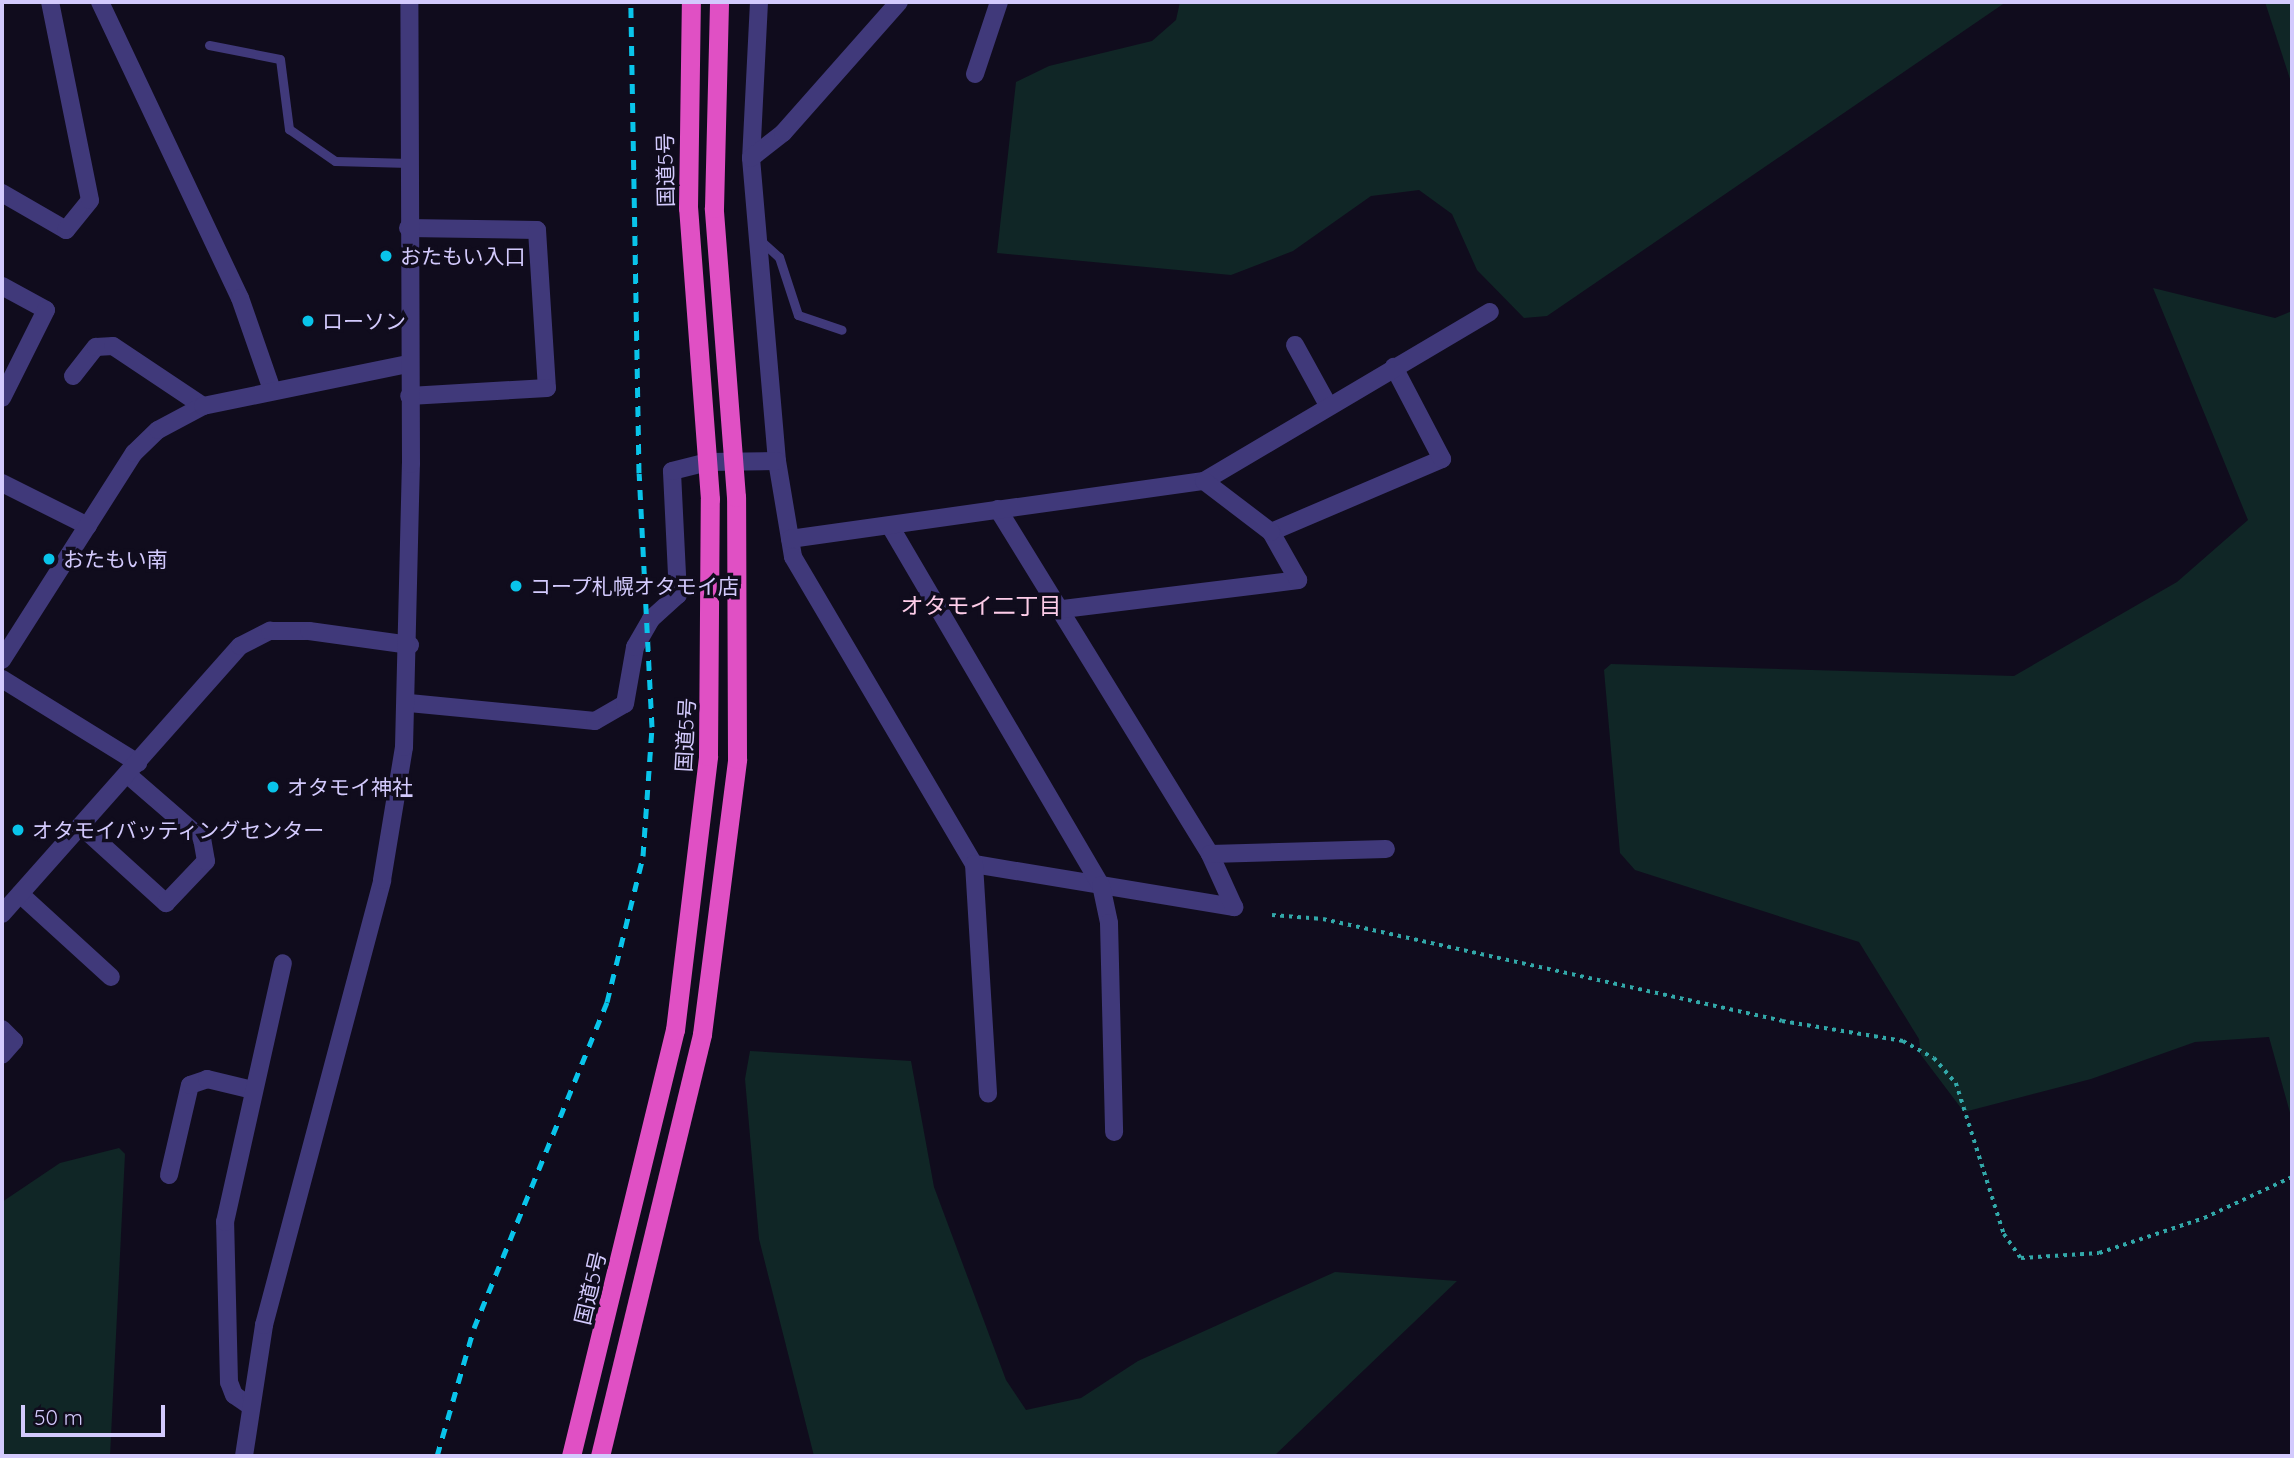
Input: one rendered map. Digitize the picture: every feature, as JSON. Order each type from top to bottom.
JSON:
[{"type":"highway","name":"国道5号","points":[[571,1456],[675,1030],[695,895],[711,654],[708,462],[688,208],[691,2]]},
{"type":"highway","points":[[600,1456],[702,1034],[722,899],[737,759],[733,463],[714,208],[719,2]]},
{"type":"street","points":[[2,193],[66,230],[90,200],[50,2]]},
{"type":"street","points":[[100,2],[240,298],[272,390]]},
{"type":"street","points":[[244,1456],[250,1406],[299,1182],[382,880],[409,703],[408,2]]},
{"type":"street","points":[[759,2],[751,158],[777,461],[793,557],[974,864],[988,1094]]},
{"type":"street","points":[[751,158],[783,133],[899,2]]},
{"type":"street","points":[[975,74],[999,2]]},
{"type":"street","points":[[408,228],[537,230],[547,388],[409,396]]},
{"type":"street","points":[[2,286],[46,310],[2,398]]},
{"type":"street","points":[[790,539],[1204,481],[1328,404],[1490,312]]},
{"type":"street","points":[[73,376],[96,347],[113,345],[203,406]]},
{"type":"street","points":[[1295,345],[1328,404]]},
{"type":"street","points":[[2,660],[134,453],[158,430],[203,406],[408,364]]},
{"type":"street","points":[[1271,533],[1442,459],[1394,367]]},
{"type":"street","points":[[409,703],[595,721],[625,704],[635,647],[650,619],[678,595],[672,471],[708,462],[777,461]]},
{"type":"street","points":[[1063,609],[1298,580],[1271,533],[1204,481]]},
{"type":"street","points":[[2,483],[88,526]]},
{"type":"street","points":[[974,864],[1234,907],[1210,854],[1063,609],[998,509]]},
{"type":"street","points":[[890,526],[1101,885],[1109,923],[1114,1132]]},
{"type":"street","points":[[2,914],[240,646],[270,631],[410,645]]},
{"type":"street","points":[[2,679],[133,769],[202,839],[206,862],[166,903],[81,826]]},
{"type":"street","points":[[1210,854],[1386,849]]},
{"type":"street","points":[[20,894],[111,977]]},
{"type":"street","points":[[250,1406],[234,1395],[229,1382],[225,1222],[283,963]]},
{"type":"street","points":[[2,1029],[14,1041],[2,1055]]},
{"type":"street","points":[[169,1175],[190,1085],[206,1079],[253,1090]]},
{"type":"lane","points":[[209,45],[280,59],[289,129],[335,161],[409,163]]},
{"type":"lane","points":[[757,238],[779,257],[798,315],[842,330]]},
{"type":"path","points":[[1272,915],[1323,919],[1782,1021],[1903,1041],[1934,1058],[1956,1083],[2004,1234],[2021,1258],[2099,1253],[2204,1218],[2292,1177]]},
{"type":"green space","points":[[1180,2],[2006,2],[1547,316],[1524,318],[1477,270],[1452,214],[1419,190],[1371,196],[1293,251],[1231,275],[997,253],[1016,82],[1049,66],[1152,41],[1176,20]]},
{"type":"green space","points":[[2265,2],[2292,2],[2292,85]]},
{"type":"green space","points":[[2153,288],[2275,318],[2292,311],[2292,1120],[2269,1037],[2195,1042],[2091,1079],[1964,1112],[1921,1055],[1919,1039],[1859,942],[1635,870],[1620,853],[1604,670],[1611,664],[2014,676],[2177,582],[2248,520]]},
{"type":"green space","points":[[750,1051],[911,1061],[934,1187],[1006,1380],[1026,1410],[1081,1398],[1138,1361],[1335,1272],[1457,1281],[1274,1456],[814,1456],[759,1239],[745,1079]]},
{"type":"green space","points":[[119,1148],[125,1154],[110,1456],[2,1456],[2,1202],[60,1163]]},
{"type":"railway","points":[[437,1456],[474,1328],[607,1002],[643,856],[652,727],[639,473],[631,2]]},
{"type":"place","name":"おたもい入口","points":[[386,256]]},
{"type":"place","name":"ローソン","points":[[308,321]]},
{"type":"place","name":"おたもい南","points":[[49,559]]},
{"type":"place","name":"コープ札幌オタモイ店","points":[[516,586]]},
{"type":"place","name":"オタモイ神社","points":[[273,787]]},
{"type":"place","name":"オタモイバッティングセンター","points":[[18,830]]},
{"type":"district","name":"オタモイ二丁目","points":[[981,606]]}]
